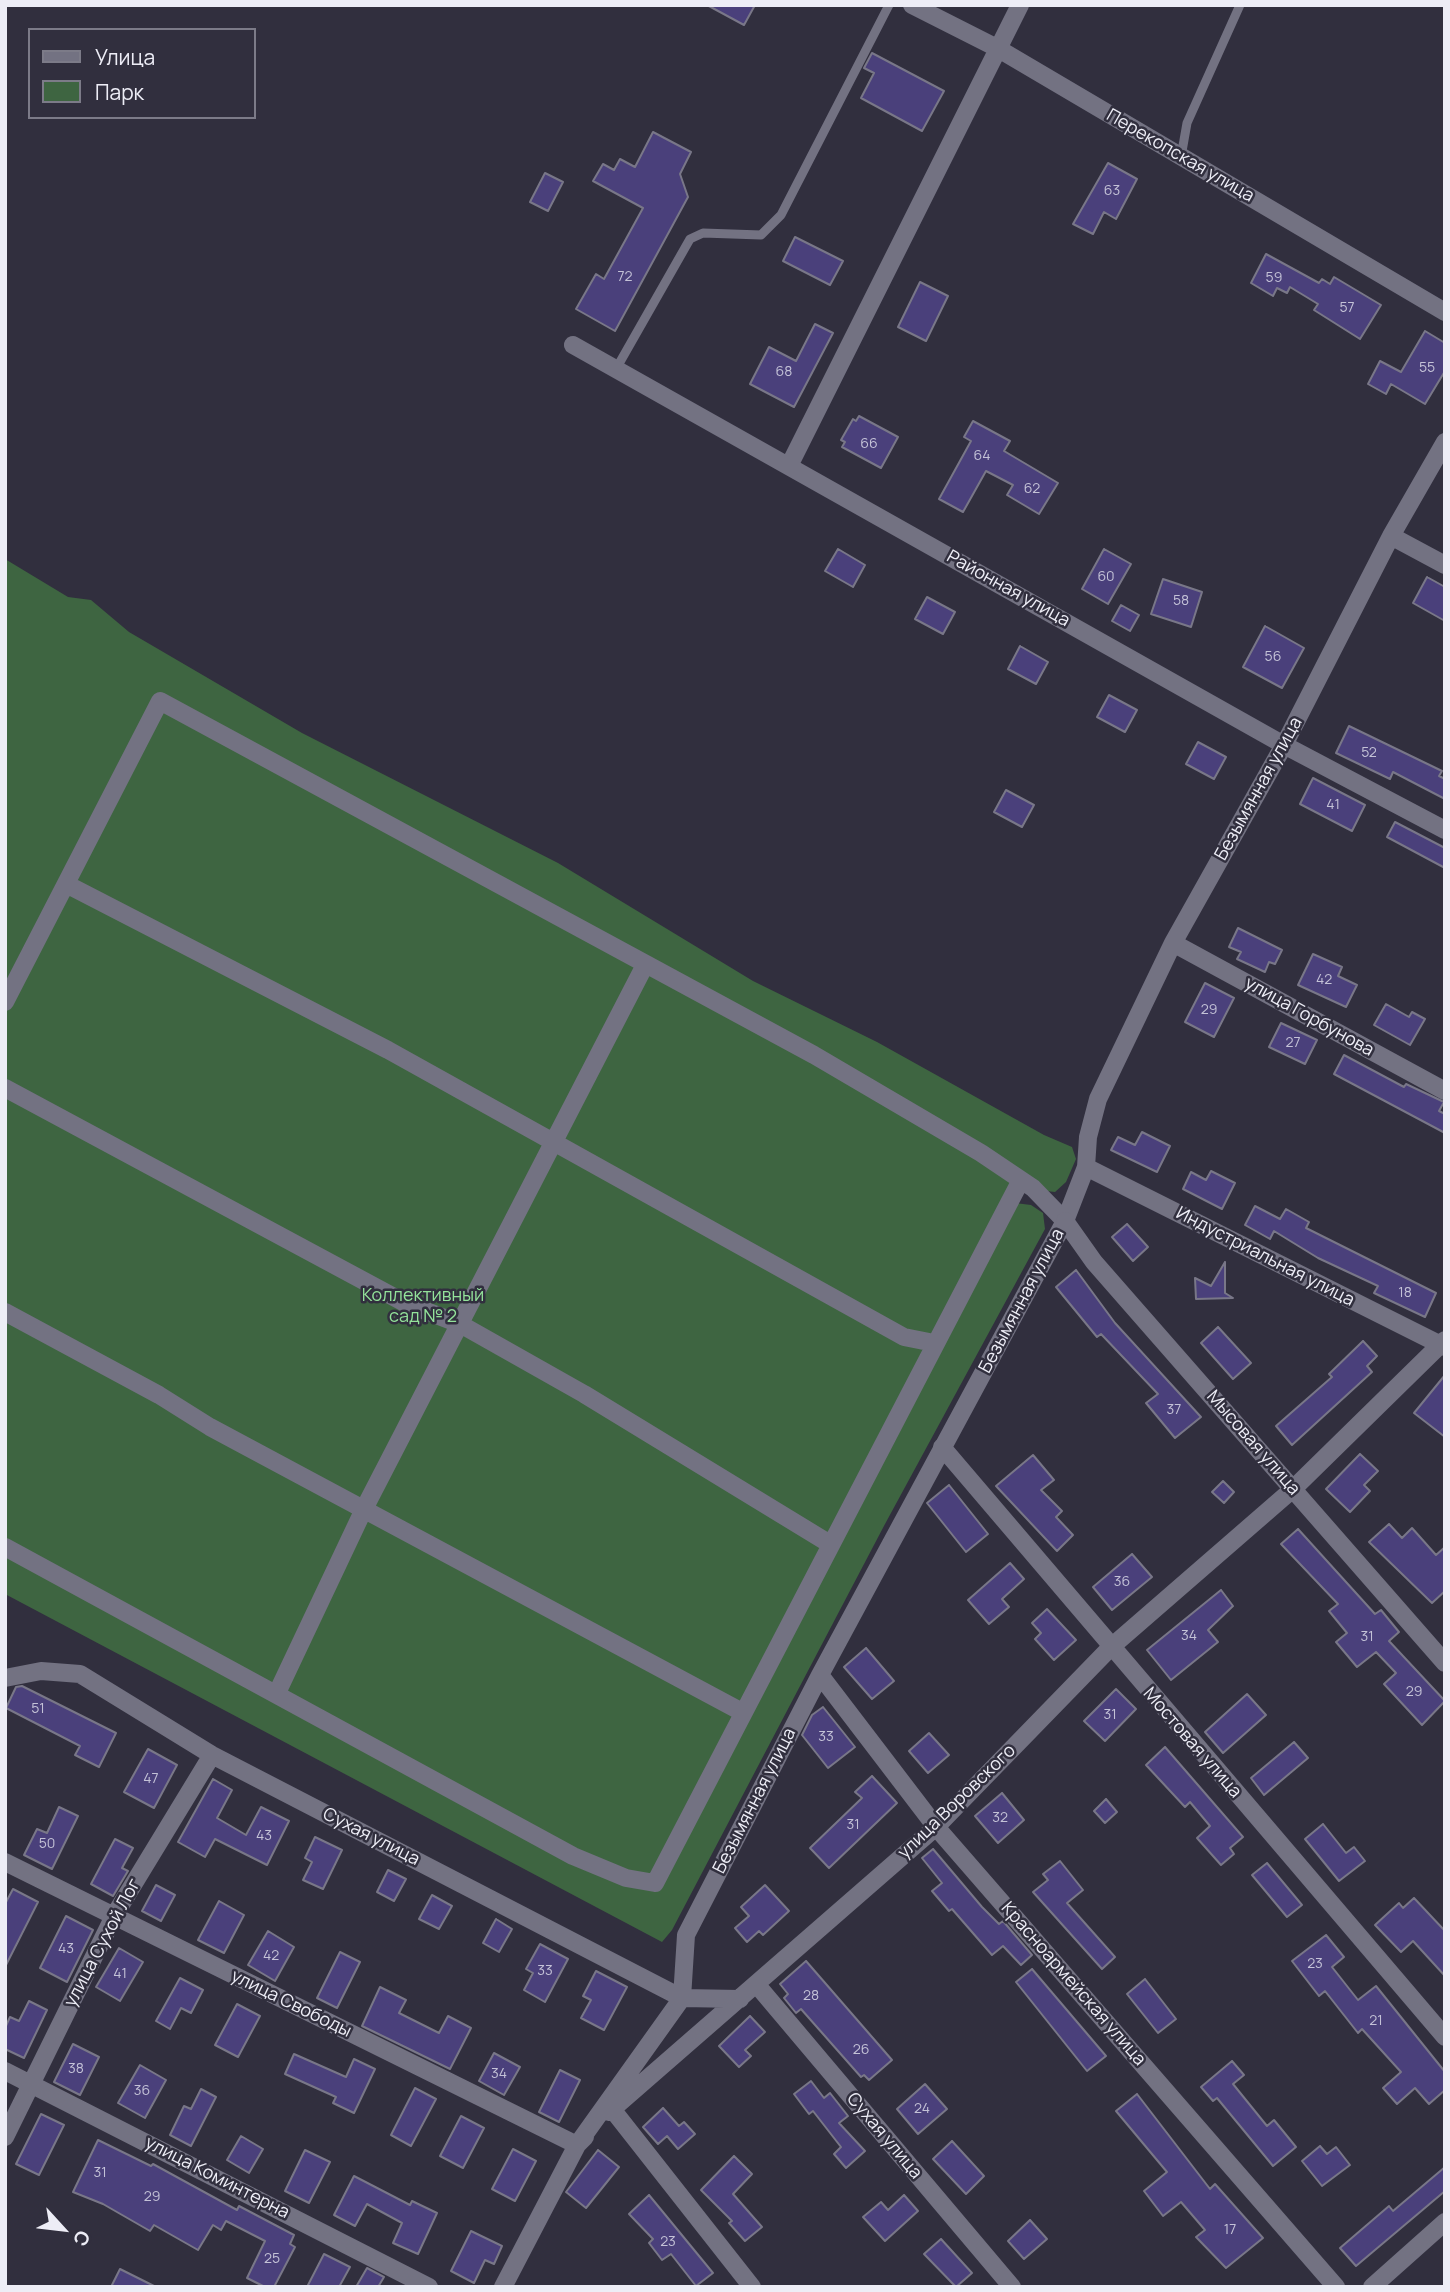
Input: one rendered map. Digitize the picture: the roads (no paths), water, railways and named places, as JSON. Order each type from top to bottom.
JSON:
[{"type":"street","name":"Перекопская улица","points":[[912,5],[997,48],[1445,312]]},
{"type":"street","points":[[789,466],[1020,5]]},
{"type":"street","name":"Районная улица","points":[[573,345],[1284,745],[1445,830]]},
{"type":"street","name":"Безымянная улица","points":[[682,1998],[686,1935],[820,1675],[1065,1221],[1086,1167],[1088,1137],[1098,1099],[1173,943],[1284,745],[1391,536],[1445,442]]},
{"type":"street","points":[[1391,536],[1445,565]]},
{"type":"street","name":"Мысовая улица","points":[[66,884],[160,701],[814,1055],[981,1153],[1021,1180],[1065,1221],[1094,1262],[1445,1663]]},
{"type":"street","points":[[5,1002],[66,884],[388,1050],[904,1337],[934,1343]]},
{"type":"street","name":"улица Горбунова","points":[[1173,943],[1445,1091]]},
{"type":"street","points":[[277,1693],[364,1509],[645,965]]},
{"type":"street","points":[[5,1088],[405,1303],[460,1324],[584,1394],[830,1544]]},
{"type":"street","name":"Индустриальная улица","points":[[1086,1167],[1444,1344]]},
{"type":"street","points":[[5,1547],[573,1856],[626,1878],[655,1883],[741,1712],[1021,1180]]},
{"type":"street","points":[[5,1312],[741,1712]]},
{"type":"street","name":"улица Воровского","points":[[503,2287],[577,2145],[612,2109],[936,1826],[1110,1647],[1293,1489],[1444,1344]]},
{"type":"street","name":"Мостовая улица","points":[[942,1447],[1445,2037]]},
{"type":"street","name":"Сухая улица","points":[[5,1678],[41,1671],[80,1674],[212,1755],[682,1998],[740,1999]]},
{"type":"street","name":"Красноармейская улица","points":[[820,1675],[936,1826],[1336,2287]]},
{"type":"street","name":"улица Сухой Лог","points":[[5,2137],[114,1916],[212,1755]]},
{"type":"street","name":"улица Свободы","points":[[5,1862],[577,2145]]},
{"type":"street","name":"Сухая улица","points":[[757,1985],[1012,2287]]},
{"type":"street","points":[[577,2145],[682,1998]]},
{"type":"street","name":"улица Коминтерна","points":[[5,2071],[429,2287]]},
{"type":"street","points":[[612,2109],[752,2287]]},
{"type":"street","points":[[1371,2287],[1445,2222]]},
{"type":"lane","points":[[616,369],[690,239],[703,233],[761,235],[780,215],[889,5]]},
{"type":"lane","points":[[1181,157],[1187,123],[1240,5]]},
{"type":"park label","name":"Коллективный сад № 2","points":[[423,1306]]}]
